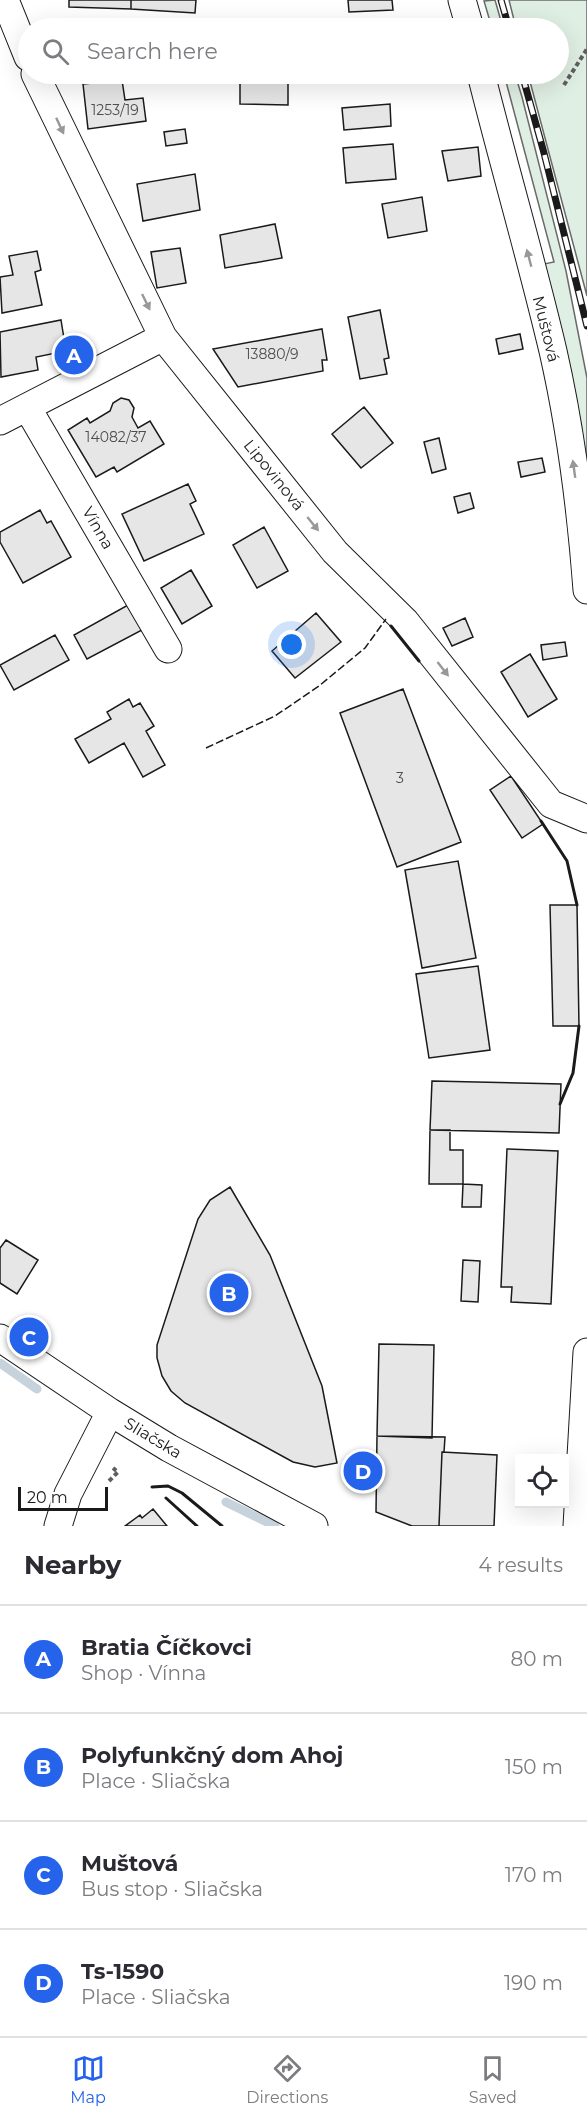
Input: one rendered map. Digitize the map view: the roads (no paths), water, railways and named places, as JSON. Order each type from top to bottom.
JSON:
[{"type":"street","points":[[5,0],[18,32]]},
{"type":"street","points":[[462,0],[467,18]]},
{"type":"street","name":"Lipovinová","points":[[40,84],[163,337],[335,552],[405,621],[552,804],[587,819]]},
{"type":"street","name":"Muštová","points":[[484,84],[553,353],[573,462],[583,533],[587,590]]},
{"type":"street","points":[[0,421],[163,337]]},
{"type":"street","name":"Vínna","points":[[27,407],[168,649]]},
{"type":"street","name":"Sliačska","points":[[0,1338],[110,1412],[206,1469],[314,1526]]},
{"type":"street","points":[[577,1526],[587,1352]]},
{"type":"street","points":[[58,1526],[68,1494],[110,1412]]},
{"type":"waterway","points":[[0,1363],[37,1389]]},
{"type":"waterway","points":[[226,1502],[275,1526]]},
{"type":"railway","points":[[501,0],[506,18]]},
{"type":"railway","points":[[525,84],[587,326]]},
{"type":"place","name":"Bratia Číčkovci","points":[[74,355]]},
{"type":"place","name":"Polyfunkčný dom Ahoj","points":[[229,1293]]},
{"type":"place","name":"Muštová","points":[[29,1337]]},
{"type":"place","name":"Ts-1590","points":[[363,1471]]}]
